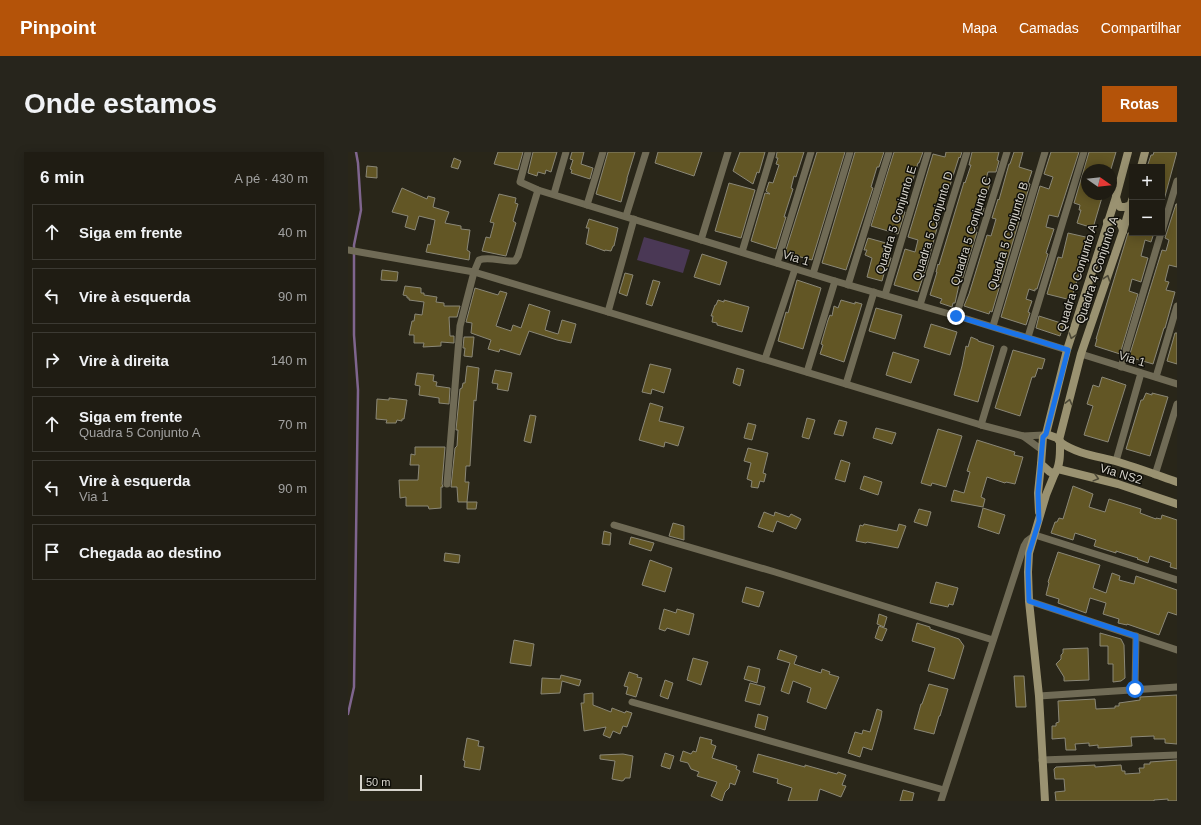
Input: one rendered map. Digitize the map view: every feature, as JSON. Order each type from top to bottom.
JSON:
[{"type":"street","name":"Via 1","points":[[528,152],[520,182],[538,190],[795,269],[993,326],[1068,350]]},
{"type":"street","points":[[554,194],[566,152]]},
{"type":"street","points":[[587,205],[603,152]]},
{"type":"street","points":[[626,216],[646,152]]},
{"type":"street","points":[[701,240],[728,152]]},
{"type":"street","points":[[742,252],[772,152]]},
{"type":"street","points":[[777,263],[811,152]]},
{"type":"street","points":[[814,274],[850,152]]},
{"type":"street","points":[[848,285],[889,152]]},
{"type":"street","name":"Quadra 5 Conjunto E","points":[[885,295],[928,152]]},
{"type":"street","name":"Quadra 5 Conjunto D","points":[[920,305],[967,152]]},
{"type":"street","name":"Quadra 5 Conjunto C","points":[[956,316],[1006,152]]},
{"type":"street","name":"Quadra 5 Conjunto B","points":[[993,326],[1045,152]]},
{"type":"street","points":[[1028,337],[1084,152]]},
{"type":"street","name":"Quadra 5 Conjunto A","points":[[1117,193],[1128,152]]},
{"type":"street","points":[[1142,164],[1145,152]]},
{"type":"street","points":[[1165,222],[1177,181]]},
{"type":"street","points":[[448,484],[460,326],[474,272],[478,260],[484,258],[515,262],[538,190]]},
{"type":"street","name":"Quadra 5 Conjunto A","points":[[1039,521],[1038,493],[1045,435],[1068,350],[1115,200]]},
{"type":"street","points":[[1117,200],[1120,207],[1125,207],[1129,204]]},
{"type":"street","name":"Quadra 4 Conjunto A","points":[[1044,801],[1039,696],[1029,601],[1029,553],[1046,495],[1057,471],[1060,441],[1081,354],[1129,209]]},
{"type":"street","points":[[608,312],[634,219]]},
{"type":"street","points":[[1107,222],[1119,222],[1122,224],[1123,231]]},
{"type":"street","points":[[1121,367],[1161,236]]},
{"type":"street","points":[[348,250],[474,272],[981,425],[1023,436],[1045,435]]},
{"type":"street","points":[[765,359],[795,269]]},
{"type":"street","points":[[808,372],[835,281]]},
{"type":"street","points":[[846,384],[874,292]]},
{"type":"street","points":[[1156,377],[1177,306]]},
{"type":"street","points":[[981,425],[1004,349]]},
{"type":"street","name":"Via 1","points":[[1081,354],[1177,384]]},
{"type":"street","points":[[1116,462],[1141,373]]},
{"type":"street","points":[[1156,475],[1177,404]]},
{"type":"street","name":"Via NS2","points":[[1045,435],[1057,438],[1069,449],[1116,462],[1177,482]]},
{"type":"street","points":[[1023,436],[1042,450]]},
{"type":"street","name":"Via NS2","points":[[1042,464],[1050,472],[1057,471],[1118,484],[1177,504]]},
{"type":"street","points":[[614,525],[775,572],[993,640]]},
{"type":"street","points":[[941,801],[1024,546],[1027,541],[1035,535],[1177,580]]},
{"type":"street","points":[[1029,601],[1177,650]]},
{"type":"street","points":[[1135,689],[1136,636]]},
{"type":"street","points":[[1039,696],[1177,687]]},
{"type":"street","points":[[632,702],[944,790]]},
{"type":"street","points":[[1042,760],[1177,755]]},
{"type":"shaded area","points":[[644,237],[690,250],[683,273],[637,260]]},
{"type":"building","points":[[498,152],[523,152],[518,170],[494,164]]},
{"type":"building","points":[[533,152],[557,152],[551,172],[546,170],[545,174],[538,172],[537,176],[528,173]]},
{"type":"building","points":[[572,152],[584,152],[581,164],[593,168],[590,179],[571,173],[572,170],[570,169],[573,160],[570,159]]},
{"type":"building","points":[[608,152],[635,152],[621,202],[596,194]]},
{"type":"building","points":[[658,152],[702,152],[694,176],[655,163]]},
{"type":"building","points":[[740,152],[765,152],[759,173],[757,172],[753,184],[733,171]]},
{"type":"building","points":[[777,152],[804,152],[796,177],[794,176],[791,188],[793,189],[776,249],[751,241],[765,193],[770,194],[766,191],[769,182],[773,183],[779,165],[776,164],[778,158],[776,158]]},
{"type":"building","points":[[817,152],[845,152],[812,260],[785,253]]},
{"type":"building","points":[[855,152],[884,152],[879,167],[877,167],[871,187],[873,188],[846,270],[822,263]]},
{"type":"building","points":[[894,152],[923,152],[918,163],[903,212],[905,212],[898,234],[871,226]]},
{"type":"building","points":[[946,152],[962,152],[960,158],[959,157],[940,217],[918,292],[894,285],[905,249],[915,252],[918,240],[908,237],[933,154],[945,157]]},
{"type":"building","points":[[972,152],[999,152],[997,160],[999,161],[996,172],[988,172],[985,183],[990,184],[980,207],[984,208],[982,215],[980,214],[977,232],[962,280],[960,280],[955,303],[953,303],[952,307],[940,303],[942,299],[930,295],[938,264],[939,265],[964,182],[965,183],[971,165],[969,165]]},
{"type":"building","points":[[1014,152],[1023,152],[1019,167],[1032,171],[1028,183],[1030,184],[992,312],[990,311],[989,314],[964,306],[987,235],[991,236],[996,219],[992,218]]},
{"type":"building","points":[[1051,152],[1079,152],[1058,217],[1049,215],[1046,227],[1054,229],[1037,289],[1035,289],[1035,291],[1029,289],[1026,299],[1032,301],[1028,312],[1030,313],[1026,325],[1001,317],[1040,186],[1049,189],[1053,177],[1044,174]]},
{"type":"building","points":[[1089,152],[1116,152],[1112,164],[1085,164]]},
{"type":"building","points":[[1154,152],[1177,152],[1165,196],[1165,164],[1148,164],[1151,155],[1153,155]]},
{"type":"building","points":[[454,158],[461,161],[458,169],[451,167]]},
{"type":"building","points":[[367,166],[377,167],[377,178],[366,177]]},
{"type":"building","points":[[1081,179],[1081,200],[1101,200],[1093,228],[1077,223],[1081,210],[1079,210],[1080,205],[1074,203]]},
{"type":"building","points":[[729,183],[755,190],[741,238],[715,231]]},
{"type":"building","points":[[402,188],[427,199],[428,196],[435,198],[433,207],[449,212],[445,223],[461,226],[461,229],[470,230],[467,250],[470,252],[469,260],[426,252],[428,244],[430,245],[435,220],[419,216],[415,230],[405,227],[408,216],[392,212]]},
{"type":"building","points":[[499,194],[516,198],[515,203],[518,204],[513,221],[516,223],[506,256],[482,251],[486,237],[490,238],[494,223],[490,222]]},
{"type":"building","points":[[1176,204],[1177,267],[1169,265],[1165,281],[1169,282],[1166,290],[1175,292],[1153,364],[1129,357],[1162,250],[1166,251],[1169,240],[1165,238]]},
{"type":"building","points":[[589,219],[618,228],[614,246],[611,251],[605,251],[586,244],[589,228],[586,228]]},
{"type":"building","points":[[1068,233],[1090,238],[1071,300],[1047,294],[1058,257],[1062,258]]},
{"type":"building","points":[[1128,233],[1129,236],[1153,236],[1151,242],[1145,240],[1141,256],[1148,258],[1141,282],[1132,279],[1129,291],[1138,294],[1120,354],[1095,346]]},
{"type":"building","points":[[868,238],[886,243],[882,255],[891,258],[887,270],[885,270],[882,281],[867,277],[872,258],[865,255],[867,250],[864,250]]},
{"type":"building","points":[[702,254],[727,262],[720,285],[694,277]]},
{"type":"building","points":[[382,270],[398,272],[397,281],[381,280]]},
{"type":"building","points":[[625,273],[633,275],[627,296],[619,293]]},
{"type":"building","points":[[653,280],[660,282],[652,306],[646,304]]},
{"type":"building","points":[[797,280],[821,288],[803,349],[778,341],[786,312],[788,313]]},
{"type":"building","points":[[405,286],[421,288],[421,293],[424,293],[424,295],[437,297],[436,302],[444,303],[444,306],[460,306],[457,317],[449,317],[450,336],[454,336],[454,343],[441,342],[441,346],[423,347],[424,343],[414,343],[414,335],[409,335],[412,321],[414,321],[415,314],[422,315],[424,302],[409,300],[407,296],[403,295]]},
{"type":"building","points":[[475,288],[498,295],[500,291],[507,293],[496,326],[511,331],[513,325],[521,328],[529,304],[550,311],[545,330],[558,334],[562,320],[576,324],[571,343],[529,331],[520,355],[500,349],[499,352],[488,349],[491,340],[471,333],[472,323],[466,322]]},
{"type":"building","points":[[718,300],[724,302],[724,300],[749,307],[742,332],[717,325],[717,323],[712,322],[713,316],[711,316]]},
{"type":"building","points":[[841,300],[855,304],[855,302],[862,304],[844,362],[820,354],[823,345],[821,344],[828,320],[830,315],[832,316],[834,306],[838,308]]},
{"type":"building","points":[[876,308],[902,315],[895,339],[869,331]]},
{"type":"building","points":[[1039,316],[1064,324],[1060,336],[1036,328]]},
{"type":"building","points":[[931,324],[957,332],[950,355],[924,347]]},
{"type":"building","points":[[1175,333],[1177,333],[1177,364],[1167,361]]},
{"type":"building","points":[[464,337],[474,337],[472,357],[464,356]]},
{"type":"building","points":[[971,337],[994,346],[978,402],[954,395],[966,346],[968,347]]},
{"type":"building","points":[[1013,350],[1045,359],[1042,369],[1038,368],[1035,377],[1032,377],[1020,416],[995,408]]},
{"type":"building","points":[[893,352],[919,360],[911,383],[886,375]]},
{"type":"building","points":[[650,364],[671,369],[664,393],[652,389],[651,394],[642,392]]},
{"type":"building","points":[[467,366],[479,368],[476,401],[474,400],[470,466],[466,466],[465,482],[469,482],[467,502],[458,502],[457,487],[451,487],[455,448],[457,446],[458,430],[456,430],[460,389],[462,388],[463,383],[465,383]]},
{"type":"building","points":[[737,368],[744,370],[740,386],[733,383]]},
{"type":"building","points":[[495,370],[512,373],[508,391],[497,389],[498,384],[492,383]]},
{"type":"building","points":[[417,373],[434,375],[433,381],[437,382],[436,386],[450,388],[449,404],[439,403],[439,398],[419,395],[420,386],[415,385]]},
{"type":"building","points":[[1102,377],[1126,385],[1108,442],[1084,435],[1093,406],[1087,404],[1093,385],[1099,387]]},
{"type":"building","points":[[1146,393],[1168,397],[1150,456],[1126,449],[1141,400],[1143,400]]},
{"type":"building","points":[[389,398],[407,400],[404,419],[402,419],[402,421],[397,420],[396,423],[386,423],[387,420],[376,419],[377,399],[389,400]]},
{"type":"building","points":[[650,403],[663,407],[659,421],[684,427],[678,446],[665,442],[664,447],[639,440]]},
{"type":"building","points":[[530,415],[536,416],[531,443],[524,441]]},
{"type":"building","points":[[807,418],[815,420],[809,439],[802,437]]},
{"type":"building","points":[[839,420],[847,422],[843,436],[834,434]]},
{"type":"building","points":[[748,423],[756,425],[752,440],[744,438]]},
{"type":"building","points":[[876,428],[896,433],[892,444],[873,438]]},
{"type":"building","points":[[938,429],[962,436],[946,487],[932,483],[931,486],[921,483]]},
{"type":"building","points":[[977,440],[1015,452],[1014,455],[1023,457],[1015,484],[1005,483],[987,477],[981,497],[985,499],[983,507],[951,501],[954,490],[964,493],[970,472],[967,471]]},
{"type":"building","points":[[415,447],[445,447],[443,487],[441,487],[441,508],[429,509],[428,506],[406,506],[406,497],[400,498],[399,480],[418,480],[419,465],[410,465],[411,454],[415,455]]},
{"type":"building","points":[[748,448],[768,453],[763,473],[766,474],[764,482],[760,481],[758,488],[751,487],[752,481],[747,479],[751,463],[744,461]]},
{"type":"building","points":[[841,460],[850,463],[845,482],[835,479]]},
{"type":"building","points":[[864,476],[882,482],[878,495],[860,489]]},
{"type":"building","points":[[1073,486],[1093,494],[1089,507],[1105,512],[1109,499],[1141,509],[1140,513],[1156,519],[1161,519],[1162,515],[1177,520],[1177,569],[1170,567],[1171,563],[1150,556],[1148,563],[1116,551],[1116,553],[1094,546],[1096,540],[1075,533],[1073,540],[1051,533],[1055,522],[1057,522],[1059,518],[1063,519]]},
{"type":"building","points":[[467,502],[477,502],[476,509],[467,509]]},
{"type":"building","points":[[983,508],[1005,515],[999,534],[978,527]]},
{"type":"building","points":[[919,509],[931,512],[927,526],[914,522]]},
{"type":"building","points":[[764,512],[774,516],[775,512],[789,517],[791,514],[801,519],[796,529],[777,521],[773,532],[758,527]]},
{"type":"building","points":[[673,523],[684,526],[684,540],[669,536]]},
{"type":"building","points":[[864,524],[897,531],[899,524],[906,526],[898,548],[856,541],[860,525],[863,526]]},
{"type":"building","points":[[604,531],[611,533],[610,545],[602,544]]},
{"type":"building","points":[[631,537],[654,543],[651,551],[629,544]]},
{"type":"building","points":[[1058,552],[1100,565],[1093,588],[1106,593],[1112,573],[1120,576],[1119,580],[1134,584],[1136,576],[1177,590],[1177,615],[1168,612],[1159,635],[1127,624],[1118,623],[1119,619],[1103,614],[1106,603],[1090,598],[1086,613],[1058,603],[1059,599],[1046,595],[1048,582]]},
{"type":"building","points":[[445,553],[460,555],[459,563],[444,561]]},
{"type":"building","points":[[650,560],[672,568],[665,592],[642,585]]},
{"type":"building","points":[[936,582],[958,588],[953,605],[949,604],[948,607],[930,603]]},
{"type":"building","points":[[746,587],[764,592],[759,607],[742,602]]},
{"type":"building","points":[[664,609],[676,613],[677,609],[694,614],[689,635],[667,628],[665,631],[659,629]]},
{"type":"building","points":[[879,614],[887,617],[884,627],[877,624]]},
{"type":"building","points":[[917,623],[959,639],[964,646],[954,679],[928,671],[935,648],[912,641]]},
{"type":"building","points":[[879,626],[887,629],[882,641],[875,638]]},
{"type":"building","points":[[1100,633],[1121,639],[1124,645],[1125,678],[1121,681],[1113,682],[1113,664],[1108,664],[1108,646],[1100,646]]},
{"type":"building","points":[[514,640],[534,644],[531,666],[510,663]]},
{"type":"building","points":[[1088,648],[1089,680],[1064,681],[1064,677],[1056,664],[1061,659],[1063,649]]},
{"type":"building","points":[[780,650],[797,656],[794,664],[821,673],[822,669],[830,672],[829,674],[839,677],[826,709],[807,702],[811,688],[793,681],[789,694],[781,691],[790,663],[777,659]]},
{"type":"building","points":[[693,658],[708,662],[701,685],[687,680]]},
{"type":"building","points":[[748,666],[760,669],[757,683],[744,679]]},
{"type":"building","points":[[629,672],[642,678],[636,697],[626,694],[628,687],[624,686]]},
{"type":"building","points":[[561,675],[581,680],[579,686],[562,681],[560,693],[541,694],[542,678],[560,679]]},
{"type":"building","points":[[1014,676],[1024,676],[1026,707],[1016,707]]},
{"type":"building","points":[[665,680],[673,683],[668,699],[660,696]]},
{"type":"building","points":[[750,683],[765,687],[760,705],[745,701]]},
{"type":"building","points":[[929,684],[948,689],[934,734],[914,729],[921,704]]},
{"type":"building","points":[[593,693],[593,705],[611,712],[612,708],[625,713],[626,711],[632,713],[627,727],[623,726],[620,734],[613,731],[610,738],[603,735],[606,727],[584,731],[581,703],[584,703],[584,694]]},
{"type":"building","points":[[1177,695],[1177,744],[1165,743],[1165,739],[1154,739],[1154,736],[1131,737],[1132,746],[1098,748],[1098,745],[1089,746],[1089,743],[1075,744],[1076,750],[1066,750],[1065,738],[1052,739],[1052,726],[1056,726],[1056,723],[1059,722],[1058,701],[1095,699],[1096,709],[1115,708],[1115,706],[1119,706],[1119,703],[1140,700],[1140,697]]},
{"type":"building","points":[[877,709],[882,711],[872,750],[863,747],[860,757],[848,753],[855,732],[862,734],[863,730],[870,732]]},
{"type":"building","points":[[758,714],[768,717],[765,730],[755,727]]},
{"type":"building","points":[[700,737],[712,740],[711,744],[716,746],[712,758],[737,766],[736,769],[740,771],[735,785],[730,783],[722,801],[711,796],[717,782],[697,776],[699,772],[691,769],[688,763],[680,761],[683,751],[691,754],[693,751],[696,752]]},
{"type":"building","points":[[467,738],[479,741],[478,746],[484,747],[480,770],[464,767],[465,761],[463,760]]},
{"type":"building","points":[[665,753],[674,756],[670,769],[661,766]]},
{"type":"building","points":[[623,754],[633,756],[630,778],[625,778],[622,781],[612,779],[615,761],[600,759],[600,755]]},
{"type":"building","points":[[758,754],[805,767],[805,765],[837,774],[838,772],[846,775],[842,785],[846,786],[841,797],[820,789],[817,801],[788,801],[792,788],[777,783],[778,779],[753,772]]},
{"type":"building","points":[[1177,760],[1177,801],[1168,801],[1168,799],[1154,801],[1056,801],[1055,792],[1065,791],[1064,779],[1055,779],[1054,769],[1056,767],[1121,765],[1122,771],[1125,771],[1125,774],[1140,773],[1139,768],[1144,768],[1144,764],[1150,764],[1150,762]]},
{"type":"building","points":[[903,790],[914,793],[912,801],[900,801]]},
{"type":"waterway","points":[[348,714],[354,687],[358,390],[354,335],[354,245],[361,210],[356,152]]},
{"type":"route","points":[[956,316],[1068,350],[1046,434],[1043,437],[1041,458],[1042,464],[1038,493],[1039,521],[1029,553],[1029,601],[1136,636],[1135,689]]}]
